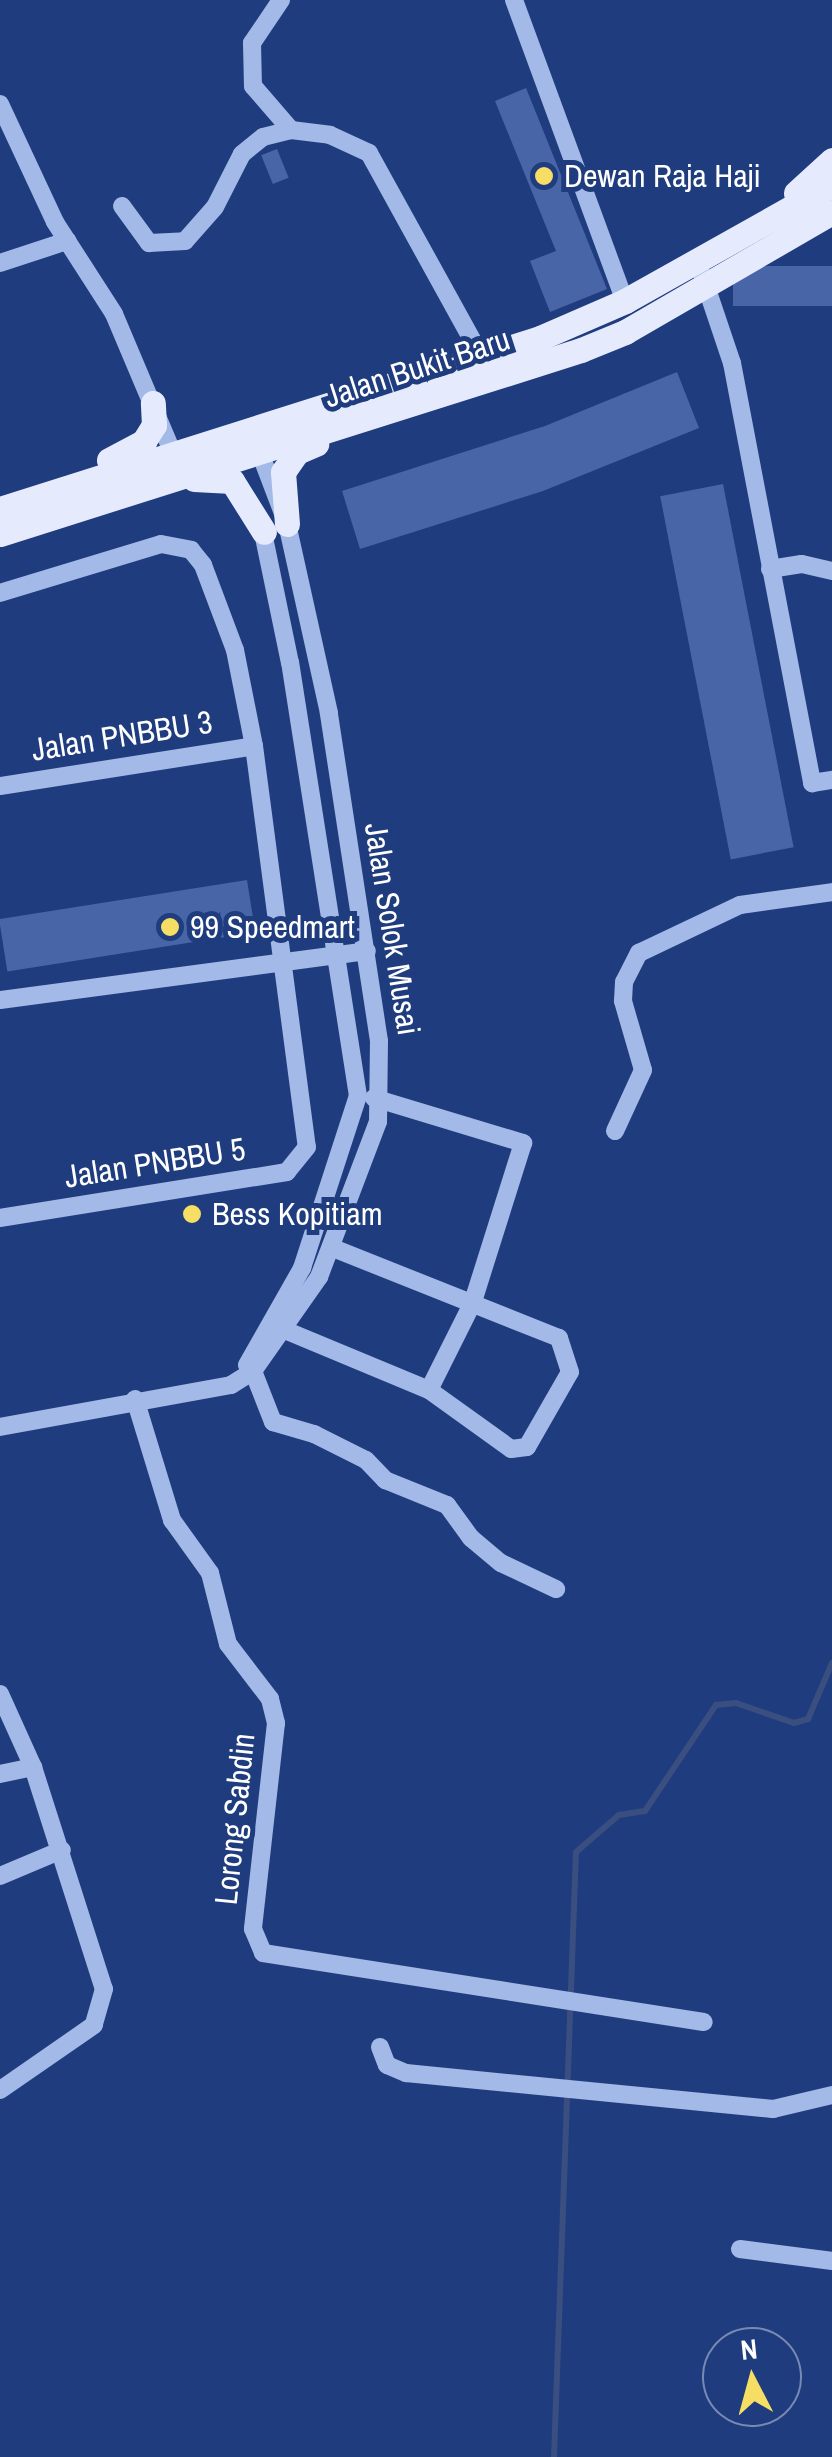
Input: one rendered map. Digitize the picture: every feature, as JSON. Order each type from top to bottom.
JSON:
[{"type":"main road","points":[[744,232],[832,160]]},
{"type":"main road","name":"Jalan Bukit Baru","points":[[244,443],[625,301],[832,186]]},
{"type":"main road","name":"Jalan Bukit Baru","points":[[0,509],[518,370],[625,332],[832,212]]},
{"type":"main road","points":[[276,528],[283,472],[297,452],[518,370]]},
{"type":"main road","points":[[0,497],[128,453],[154,426],[153,403]]},
{"type":"main road","name":"Jalan Bukit Baru","points":[[0,535],[177,463]]},
{"type":"main road","points":[[0,535],[211,476],[232,481],[276,528]]},
{"type":"street","points":[[280,0],[265,15],[248,61],[253,86],[291,130]]},
{"type":"street","points":[[514,0],[625,301]]},
{"type":"street","points":[[0,104],[68,241],[114,314],[177,463]]},
{"type":"street","points":[[122,206],[149,243],[185,241],[215,206],[242,154],[263,137],[291,130],[330,135],[369,153],[482,356]]},
{"type":"street","points":[[0,263],[68,241]]},
{"type":"street","points":[[694,261],[708,283],[732,363],[812,783],[832,780]]},
{"type":"street","name":"Jalan Solok Musai","points":[[0,1427],[135,1399],[231,1385],[253,1370],[287,1330],[333,1248],[383,1099],[368,951],[329,713],[276,528],[244,443]]},
{"type":"street","name":"Jalan Solok Musai","points":[[231,1385],[302,1268],[358,1096],[276,528]]},
{"type":"street","points":[[0,593],[160,544],[191,550],[203,565],[235,650],[254,746],[285,964]]},
{"type":"street","points":[[770,569],[802,564],[832,571]]},
{"type":"street","name":"Jalan PNBBU 3","points":[[0,786],[254,746]]},
{"type":"street","points":[[614,1131],[644,1070],[623,1001],[624,982],[639,953],[740,905],[832,892]]},
{"type":"street","points":[[0,1000],[368,951]]},
{"type":"street","name":"Jalan PNBBU 5","points":[[0,1218],[287,1172],[307,1147],[285,964]]},
{"type":"street","points":[[358,1096],[383,1099],[522,1143],[473,1302],[429,1390]]},
{"type":"street","points":[[287,1330],[429,1390],[506,1446],[527,1448],[570,1372],[570,1358],[559,1338],[333,1248]]},
{"type":"street","points":[[253,1370],[272,1422],[314,1434],[366,1460],[390,1483],[447,1505],[471,1538],[501,1562],[556,1589]]},
{"type":"street","name":"Lorong Sabdin","points":[[135,1399],[172,1520],[210,1572],[228,1644],[270,1699],[276,1723],[255,1942],[273,1958],[704,2022]]},
{"type":"street","points":[[0,1694],[34,1767],[62,1850],[72,1903],[104,1989],[104,2009],[76,2042],[0,2090]]},
{"type":"street","points":[[0,1774],[34,1767]]},
{"type":"street","points":[[0,1876],[62,1850]]},
{"type":"street","points":[[380,2047],[387,2066],[406,2073],[773,2109],[832,2095]]},
{"type":"street","points":[[740,2249],[832,2262]]},
{"type":"building","name":"Dewan Raja Haji","points":[[526,88],[607,289],[550,312],[530,261],[556,251],[495,101]]},
{"type":"building","points":[[277,149],[289,178],[273,184],[261,155]]},
{"type":"building","points":[[733,266],[832,266],[832,306],[733,306]]},
{"type":"building","points":[[677,372],[699,428],[543,491],[360,549],[342,491],[545,426]]},
{"type":"building","points":[[723,484],[794,847],[731,859],[660,496]]},
{"type":"building","points":[[247,880],[255,932],[7,972],[0,919]]},
{"type":"waterway","points":[[554,2457],[576,1852],[619,1815],[645,1811],[716,1705],[736,1703],[794,1723],[808,1719],[832,1663]]},
{"type":"place","name":"Dewan Raja Haji","points":[[544,176]]},
{"type":"place","name":"99 Speedmart","points":[[170,927]]},
{"type":"place","name":"Bess Kopitiam","points":[[192,1214]]}]
